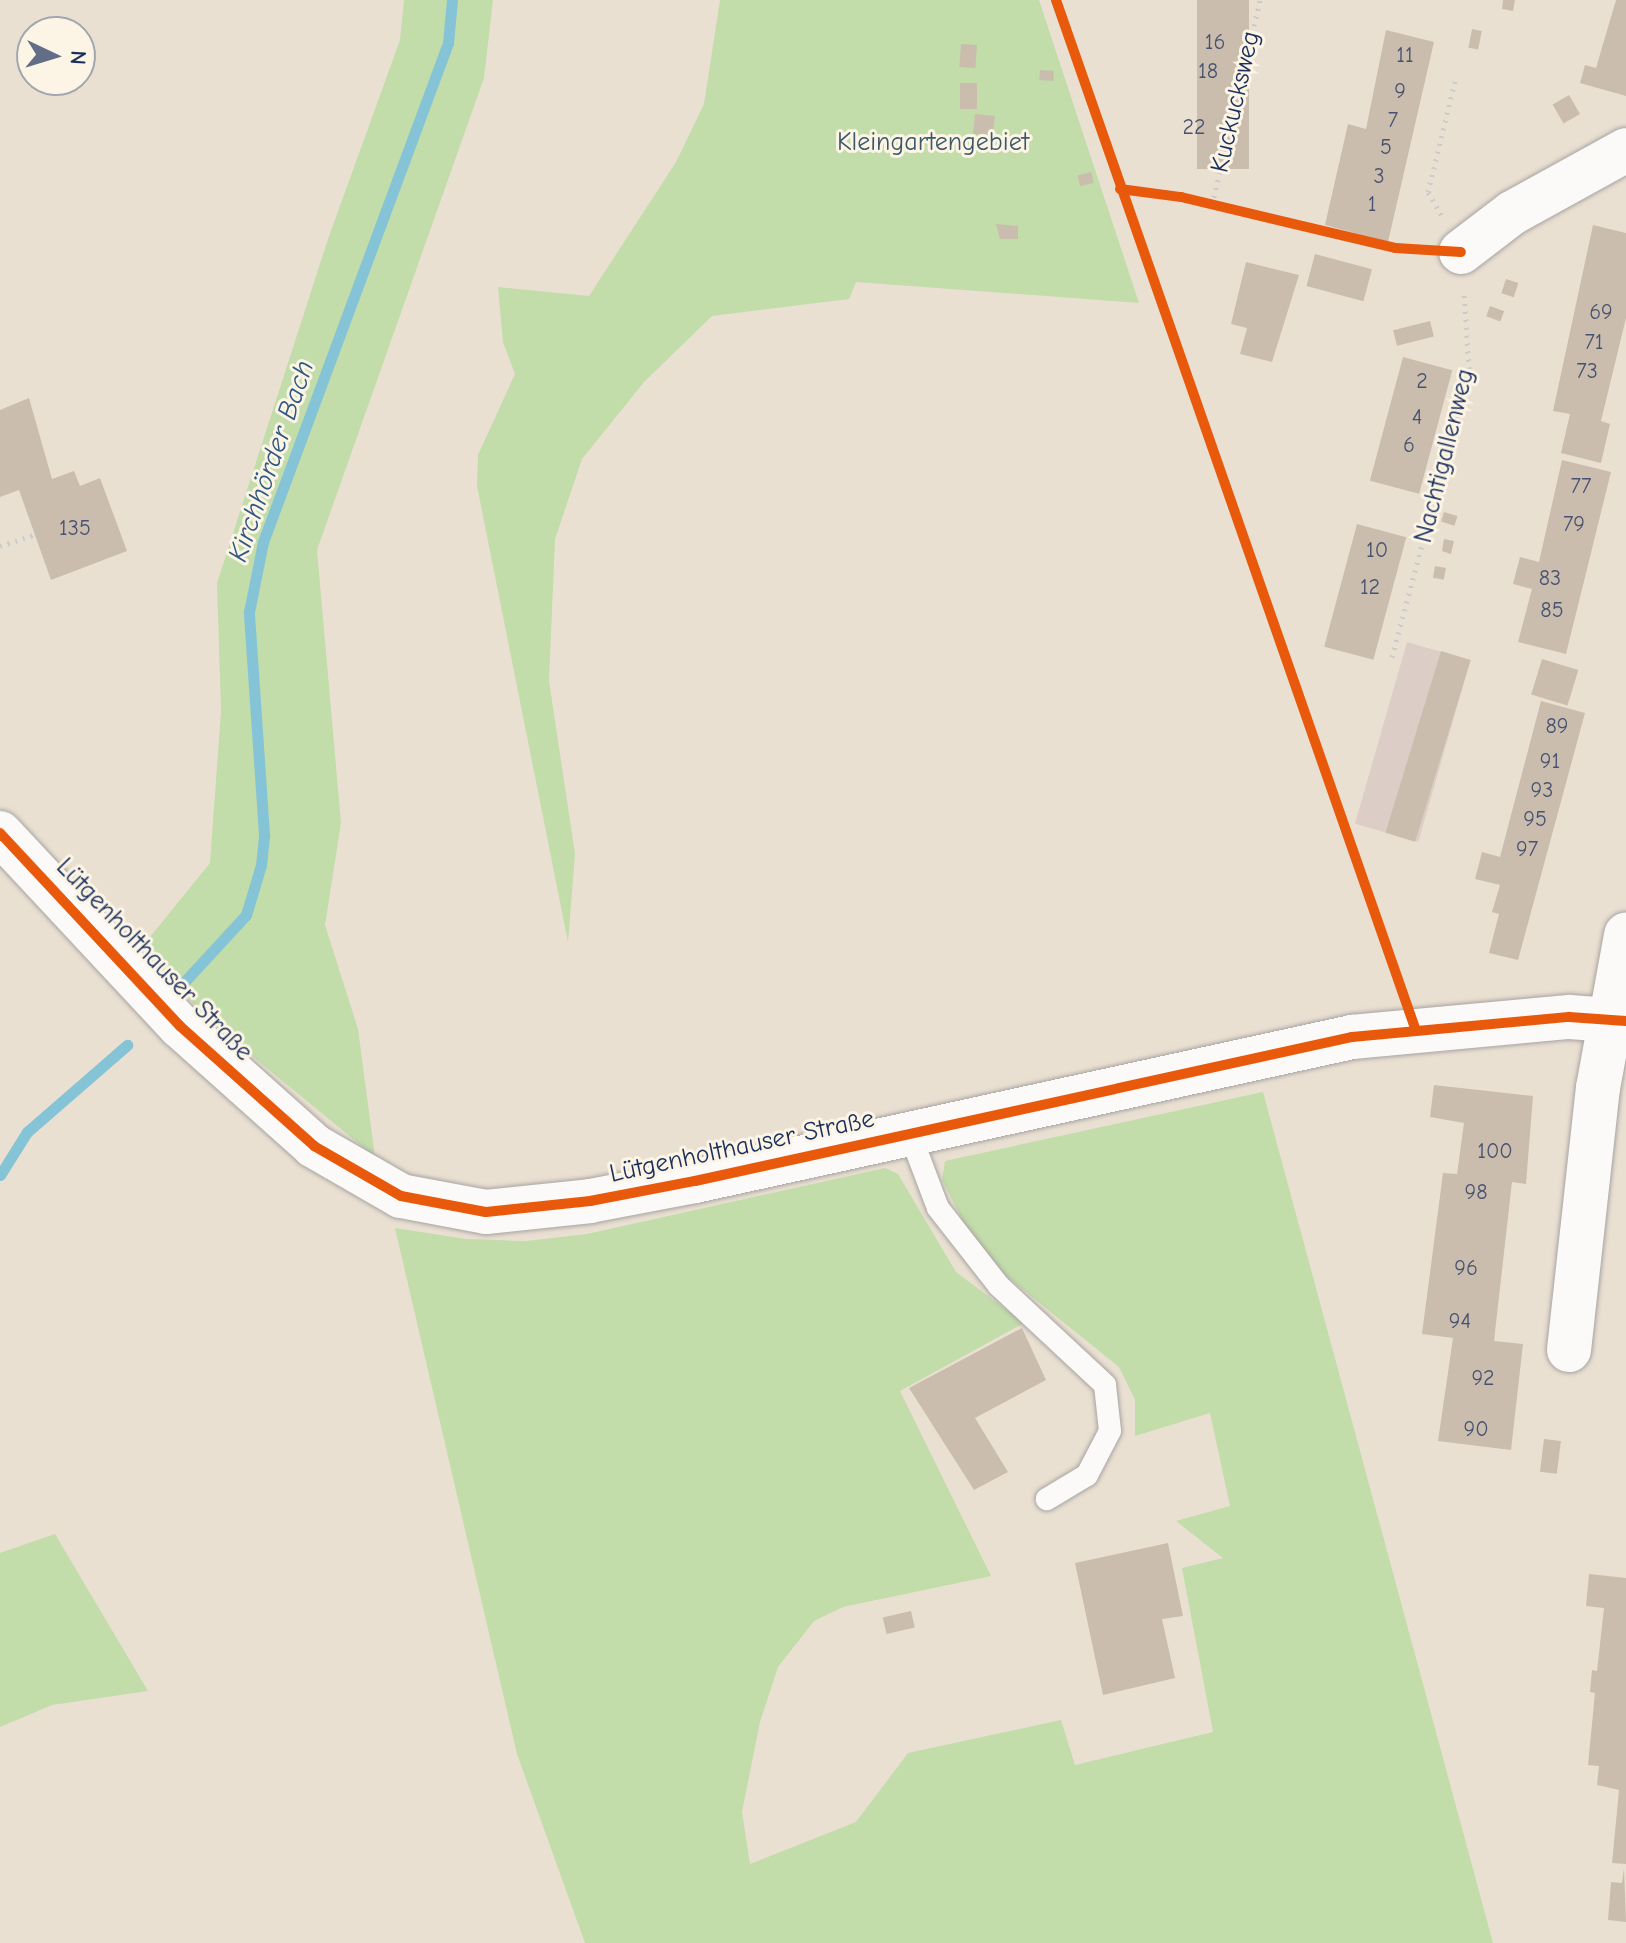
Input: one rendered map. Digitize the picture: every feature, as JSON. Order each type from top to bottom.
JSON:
[{"type":"street","points":[[1461,252],[1512,213],[1626,150]]},
{"type":"street","name":"Lütgenholthauser Straße","points":[[0,833],[180,1026],[314,1146],[401,1196],[486,1212],[590,1201],[1352,1037],[1569,1017],[1619,1020]]},
{"type":"street","points":[[1569,1350],[1598,1088],[1619,1020],[1626,935]]},
{"type":"lane","points":[[910,1134],[938,1208],[999,1286],[1105,1385],[1110,1431],[1087,1475],[1047,1499]]},
{"type":"path","points":[[0,546],[34,535]]},
{"type":"shaded area","points":[[1407,642],[1470,660],[1418,842],[1355,824]]},
{"type":"green space","points":[[404,0],[493,0],[484,78],[317,550],[341,823],[325,925],[358,1029],[375,1157],[211,1022],[141,948],[210,863],[221,711],[217,583],[328,239],[400,40]]},
{"type":"green space","name":"Kleingartengebiet","points":[[720,0],[1039,0],[1139,303],[856,282],[849,299],[712,316],[644,382],[582,459],[555,539],[549,681],[575,854],[568,942],[477,486],[478,455],[515,374],[503,342],[498,287],[589,296],[676,162],[704,104]]},
{"type":"green space","points":[[1263,1092],[1493,1943],[585,1943],[517,1754],[395,1228],[466,1239],[526,1241],[587,1234],[885,1168],[898,1174],[956,1272],[1024,1323],[900,1391],[991,1576],[843,1607],[814,1621],[778,1667],[760,1722],[742,1812],[750,1864],[856,1822],[908,1753],[1061,1720],[1075,1765],[1213,1732],[1182,1568],[1223,1558],[1176,1521],[1230,1506],[1210,1413],[1135,1436],[1135,1400],[1119,1367],[980,1255],[942,1180],[945,1161]]},
{"type":"green space","points":[[55,1534],[148,1691],[52,1705],[0,1727],[0,1553]]},
{"type":"building","points":[[1197,0],[1249,0],[1249,169],[1197,169]]},
{"type":"building","points":[[1503,0],[1515,0],[1513,11],[1502,9]]},
{"type":"building","points":[[1616,0],[1626,0],[1626,96],[1580,83],[1585,65],[1596,68]]},
{"type":"building","points":[[1472,29],[1482,31],[1478,50],[1468,48]]},
{"type":"building","points":[[1386,30],[1434,42],[1388,242],[1325,225],[1348,124],[1366,129]]},
{"type":"building","points":[[961,44],[977,45],[975,68],[959,67]]},
{"type":"building","points":[[1040,70],[1054,71],[1053,81],[1039,80]]},
{"type":"building","points":[[960,83],[977,83],[977,109],[960,109]]},
{"type":"building","points":[[1569,95],[1580,114],[1564,124],[1553,104]]},
{"type":"building","points":[[975,114],[995,116],[993,136],[973,134]]},
{"type":"building","points":[[1091,172],[1094,183],[1080,186],[1077,176]]},
{"type":"building","points":[[996,224],[1018,226],[1018,239],[1000,239]]},
{"type":"building","points":[[1593,225],[1626,233],[1626,318],[1601,421],[1610,424],[1601,463],[1561,453],[1570,414],[1553,411]]},
{"type":"building","points":[[1315,254],[1372,269],[1363,301],[1306,286]]},
{"type":"building","points":[[1246,262],[1299,275],[1272,362],[1240,354],[1247,328],[1231,324]]},
{"type":"building","points":[[1506,279],[1518,283],[1514,297],[1501,293]]},
{"type":"building","points":[[1490,306],[1504,311],[1500,321],[1486,316]]},
{"type":"building","points":[[1430,321],[1434,337],[1397,346],[1393,330]]},
{"type":"building","points":[[1403,357],[1452,370],[1419,494],[1370,481]]},
{"type":"building","points":[[29,398],[52,479],[74,471],[80,486],[100,478],[127,551],[51,580],[19,490],[0,497],[0,410]]},
{"type":"building","points":[[1562,460],[1611,472],[1566,654],[1518,642],[1532,589],[1513,584],[1520,557],[1539,562]]},
{"type":"building","points":[[1444,512],[1457,516],[1454,526],[1441,522]]},
{"type":"building","points":[[1357,524],[1406,537],[1373,660],[1324,647]]},
{"type":"building","points":[[1444,539],[1454,541],[1451,554],[1442,551]]},
{"type":"building","points":[[1435,566],[1446,568],[1444,580],[1433,578]]},
{"type":"building","points":[[1441,651],[1471,660],[1415,842],[1385,833]]},
{"type":"building","points":[[1542,659],[1578,670],[1568,705],[1531,694]]},
{"type":"building","points":[[1541,701],[1585,713],[1518,960],[1489,953],[1499,914],[1492,912],[1500,885],[1475,879],[1482,852],[1500,857]]},
{"type":"building","points":[[1434,1085],[1533,1096],[1526,1184],[1512,1182],[1494,1341],[1523,1344],[1511,1450],[1438,1441],[1453,1338],[1422,1334],[1443,1173],[1457,1174],[1464,1123],[1430,1117]]},
{"type":"building","points":[[1022,1328],[1046,1380],[975,1418],[1008,1472],[974,1490],[909,1388]]},
{"type":"building","points":[[1544,1439],[1561,1441],[1557,1474],[1540,1472]]},
{"type":"building","points":[[1168,1543],[1183,1616],[1162,1619],[1175,1678],[1103,1695],[1075,1563]]},
{"type":"building","points":[[1589,1574],[1626,1578],[1626,1864],[1612,1863],[1619,1790],[1597,1785],[1599,1766],[1588,1765],[1595,1693],[1590,1692],[1592,1670],[1597,1671],[1604,1608],[1586,1606]]},
{"type":"building","points":[[911,1611],[915,1628],[887,1634],[883,1618]]},
{"type":"building","points":[[1624,1868],[1626,1922],[1608,1920],[1611,1882],[1622,1883]]},
{"type":"waterway","name":"Kirchhörder Bach","points":[[186,980],[246,915],[261,865],[264,834],[249,612],[263,542],[448,43],[452,0]]},
{"type":"waterway","name":"Kirchhörder Bach","points":[[0,1175],[27,1132],[127,1045]]},
{"type":"cycle path","points":[[1056,0],[1416,1031]]},
{"type":"cycle path","points":[[1120,189],[1181,197],[1395,248],[1461,252]]},
{"type":"cycle path","points":[[0,833],[180,1026],[314,1146],[401,1196],[486,1212],[590,1201],[695,1181],[1352,1037],[1569,1017],[1626,1021]]}]
